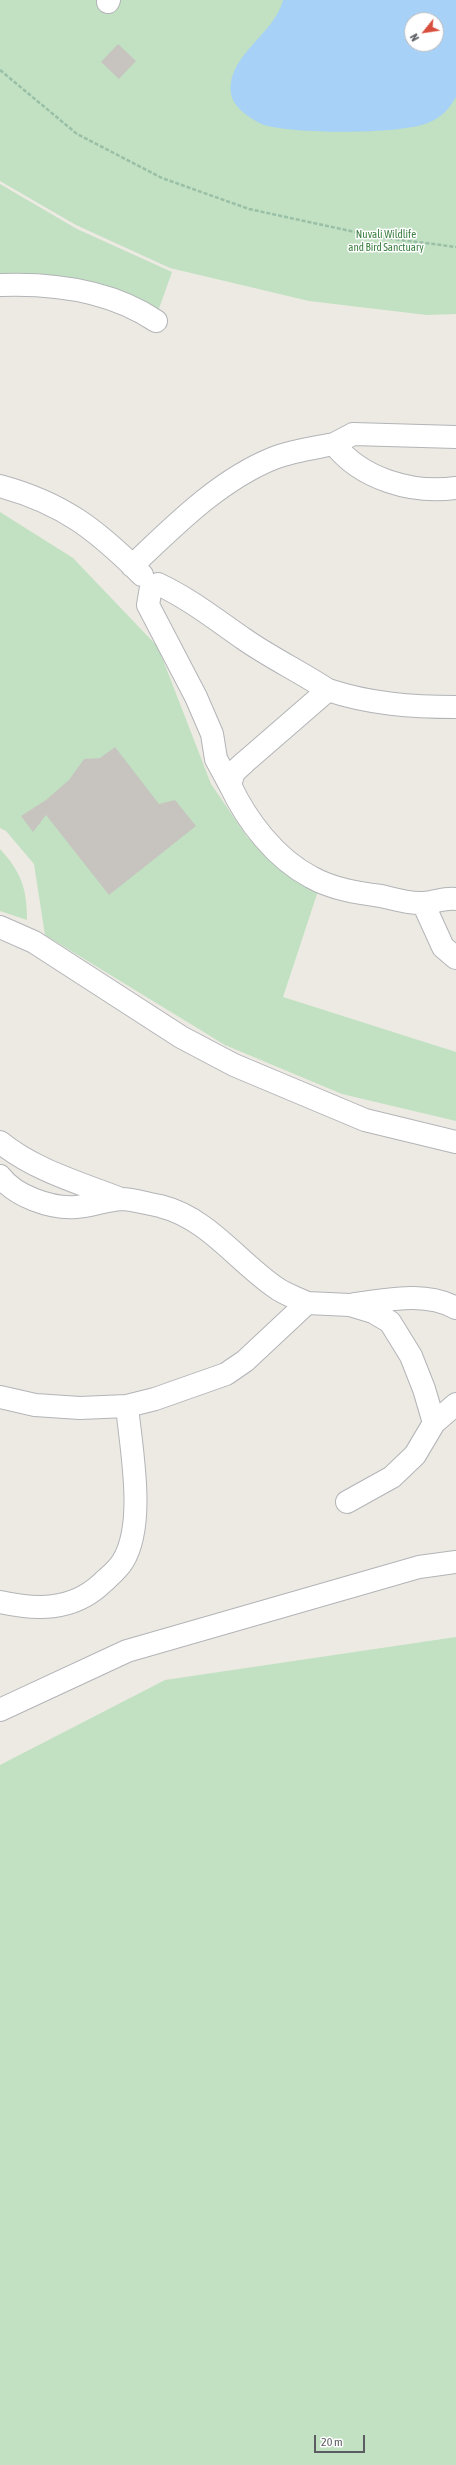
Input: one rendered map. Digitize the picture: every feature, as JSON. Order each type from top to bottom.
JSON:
[{"type":"street","points":[[0,285],[35,283],[81,291],[138,309],[156,321]]},
{"type":"street","points":[[132,566],[187,515],[241,476],[274,458],[334,444],[353,434],[456,437]]},
{"type":"street","points":[[334,444],[345,459],[372,476],[438,490],[456,488]]},
{"type":"street","points":[[0,486],[23,492],[70,514],[112,545],[151,587]]},
{"type":"street","points":[[151,587],[158,584],[179,594],[268,655],[294,668],[328,690],[355,699],[391,704],[456,707]]},
{"type":"street","points":[[151,587],[148,605],[196,696],[212,734],[216,759],[239,805],[260,835],[284,858],[311,877],[340,888],[423,904],[456,899]]},
{"type":"street","points":[[230,785],[234,772],[244,762],[328,690]]},
{"type":"street","points":[[423,904],[443,947],[456,958]]},
{"type":"street","points":[[0,927],[34,942],[181,1037],[234,1065],[365,1120],[456,1142]]},
{"type":"street","points":[[0,1142],[13,1153],[50,1172],[122,1199],[161,1207],[187,1216],[210,1230],[238,1258],[276,1288],[307,1303],[350,1305],[406,1297],[430,1300],[456,1308]]},
{"type":"street","points":[[0,1176],[24,1195],[51,1204],[75,1207],[122,1199]]},
{"type":"street","points":[[0,1397],[35,1405],[80,1408],[127,1406],[226,1374],[245,1360],[307,1303]]},
{"type":"street","points":[[350,1305],[373,1312],[390,1322],[410,1356],[424,1389],[434,1423]]},
{"type":"street","points":[[347,1502],[392,1477],[415,1455],[434,1423],[456,1404]]},
{"type":"street","points":[[0,1602],[24,1607],[45,1607],[72,1602],[86,1596],[123,1562],[131,1544],[135,1522],[127,1406]]},
{"type":"street","points":[[0,1710],[127,1651],[419,1567],[456,1562]]},
{"type":"path","points":[[0,70],[77,134],[162,178],[249,208],[378,237],[456,247]]},
{"type":"green space","name":"Nuvali Wildlife and Bird Sanctuary","points":[[0,0],[456,0],[456,314],[427,315],[309,301],[170,268],[76,225],[0,181]]},
{"type":"green space","points":[[0,184],[77,229],[172,272],[157,314],[0,278]]},
{"type":"green space","points":[[0,512],[73,558],[158,647],[211,784],[248,838],[318,891],[283,997],[456,1052],[456,1121],[342,1094],[225,1045],[45,935],[34,864],[6,831],[0,828]]},
{"type":"green space","points":[[0,849],[18,873],[26,899],[27,920],[0,911]]},
{"type":"green space","points":[[456,1637],[456,2465],[0,2465],[0,1765],[165,1680]]},
{"type":"water","points":[[283,0],[456,0],[456,97],[445,112],[438,118],[416,126],[397,129],[348,132],[299,130],[264,125],[243,112],[235,103],[231,93],[232,80],[236,67],[243,56],[271,24]]},
{"type":"building","points":[[118,44],[136,61],[119,79],[101,62]]},
{"type":"building","points":[[115,747],[159,804],[175,800],[196,826],[109,895],[46,815],[33,832],[21,816],[46,800],[69,780],[84,759],[100,758]]}]
